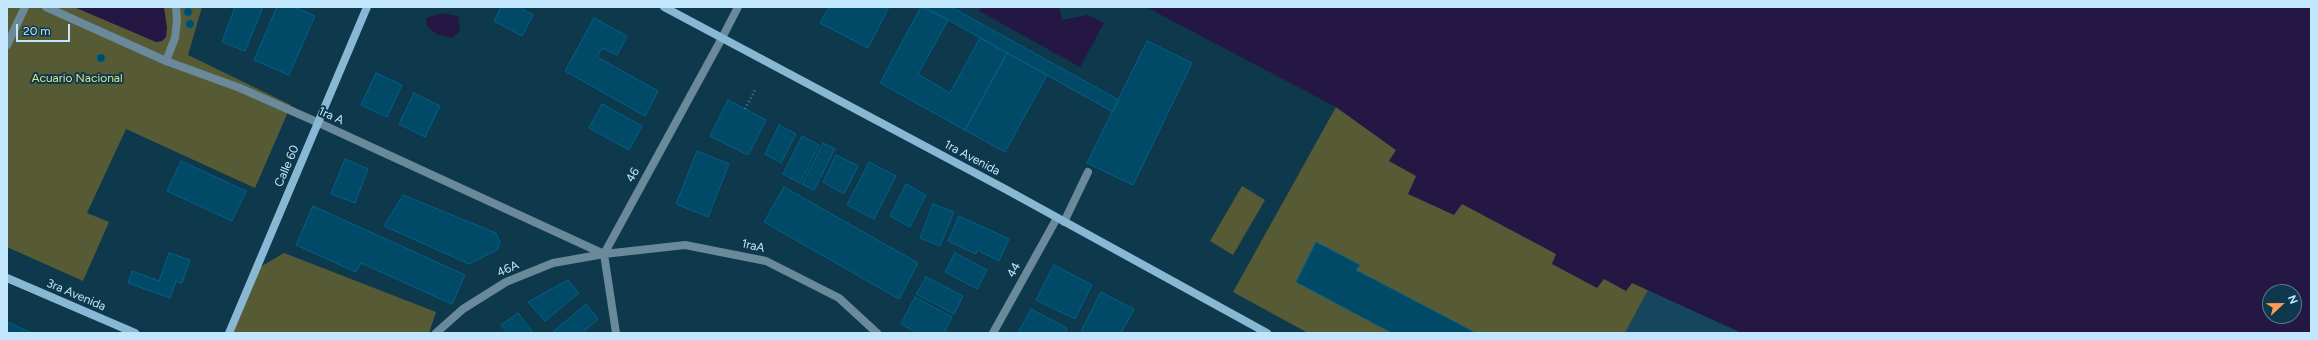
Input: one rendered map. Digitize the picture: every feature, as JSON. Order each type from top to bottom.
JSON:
[{"type":"street","points":[[7,46],[25,7]]},
{"type":"street","name":"1ra A","points":[[46,7],[166,61],[240,88],[604,254]]},
{"type":"street","points":[[166,61],[175,38],[177,20],[176,7]]},
{"type":"street","name":"Calle 60","points":[[229,333],[319,123],[366,7]]},
{"type":"street","name":"1ra Avenida","points":[[664,7],[1267,333]]},
{"type":"street","name":"46","points":[[604,254],[738,7]]},
{"type":"street","points":[[1064,222],[1088,172]]},
{"type":"street","name":"44","points":[[993,333],[1056,218]]},
{"type":"street","name":"1raA","points":[[604,254],[685,245],[766,261],[839,298],[877,333]]},
{"type":"street","points":[[604,254],[616,333]]},
{"type":"street","name":"46A","points":[[436,333],[463,309],[506,282],[553,263],[604,254]]},
{"type":"street","name":"3ra Avenida","points":[[7,278],[135,333]]},
{"type":"path","points":[[745,109],[755,90]]},
{"type":"shaded area","points":[[74,7],[164,7],[167,28],[166,37],[162,41],[156,42]]},
{"type":"shaded area","points":[[981,7],[1059,7],[1062,20],[1088,15],[1104,23],[1080,67],[979,11]]},
{"type":"shaded area","points":[[1146,7],[2311,7],[2311,333],[1742,333],[1632,283],[1626,291],[1604,279],[1597,288],[1552,264],[1556,254],[1462,204],[1454,215],[1408,194],[1416,176],[1389,161],[1396,150],[1336,107]]},
{"type":"shaded area","points":[[441,13],[458,16],[460,31],[452,38],[436,34],[428,27],[426,18]]},
{"type":"shaded area","points":[[1648,290],[1742,333],[1625,333]]},
{"type":"green space","name":"Acuario Nacional","points":[[7,7],[202,7],[188,55],[291,105],[255,188],[126,129],[87,213],[109,222],[83,281],[7,247]]},
{"type":"green space","points":[[1336,107],[1396,150],[1648,290],[1625,333],[1308,333],[1233,292]]},
{"type":"green space","points":[[1242,186],[1265,200],[1233,255],[1210,241]]},
{"type":"green space","points":[[284,253],[436,312],[429,333],[229,333],[257,269]]},
{"type":"building","points":[[235,7],[263,7],[245,51],[222,42]]},
{"type":"building","points":[[277,7],[294,7],[315,16],[289,75],[254,60]]},
{"type":"building","points":[[501,7],[523,7],[522,9],[533,15],[522,36],[494,21]]},
{"type":"building","points":[[829,7],[889,7],[868,48],[820,23]]},
{"type":"building","points":[[921,7],[948,20],[918,74],[950,93],[980,38],[1007,53],[965,130],[880,83]]},
{"type":"building","points":[[925,7],[951,7],[1119,100],[1113,112]]},
{"type":"building","points":[[186,8],[190,8],[192,12],[190,16],[186,16],[184,14],[184,10]]},
{"type":"building","points":[[594,18],[627,36],[617,55],[602,48],[597,57],[658,91],[645,116],[565,71]]},
{"type":"building","points":[[188,20],[192,20],[194,24],[192,28],[188,28],[186,26],[186,22]]},
{"type":"building","points":[[1147,41],[1192,63],[1133,185],[1087,163]]},
{"type":"building","points":[[1007,53],[1047,75],[1005,152],[965,130]]},
{"type":"building","points":[[99,54],[103,54],[105,58],[103,62],[99,62],[97,60],[97,56]]},
{"type":"building","points":[[376,73],[402,85],[387,117],[361,105]]},
{"type":"building","points":[[414,93],[440,106],[425,137],[399,124]]},
{"type":"building","points":[[728,100],[766,120],[748,155],[710,136]]},
{"type":"building","points":[[602,104],[642,126],[629,150],[589,128]]},
{"type":"building","points":[[779,125],[796,134],[781,163],[765,154]]},
{"type":"building","points":[[802,136],[819,145],[800,183],[783,174]]},
{"type":"building","points":[[823,143],[835,149],[814,190],[802,184]]},
{"type":"building","points":[[697,151],[729,164],[708,217],[676,204]]},
{"type":"building","points":[[836,155],[858,166],[844,194],[823,182]]},
{"type":"building","points":[[345,159],[368,169],[355,203],[331,194]]},
{"type":"building","points":[[181,161],[246,191],[232,221],[167,191]]},
{"type":"building","points":[[869,162],[896,176],[874,219],[847,205]]},
{"type":"building","points":[[906,184],[926,195],[910,227],[890,216]]},
{"type":"building","points":[[784,187],[918,263],[899,299],[764,222]]},
{"type":"building","points":[[403,195],[496,233],[500,242],[497,250],[469,264],[384,226]]},
{"type":"building","points":[[933,204],[954,212],[940,246],[920,238]]},
{"type":"building","points":[[313,206],[465,275],[452,304],[361,263],[356,272],[296,245]]},
{"type":"building","points":[[959,216],[1009,239],[999,261],[977,250],[976,254],[948,241]]},
{"type":"building","points":[[1316,242],[1360,265],[1356,270],[1476,333],[1392,333],[1296,282]]},
{"type":"building","points":[[169,253],[190,260],[182,283],[176,281],[170,298],[128,283],[132,271],[159,281]]},
{"type":"building","points":[[955,253],[987,270],[977,289],[945,272]]},
{"type":"building","points":[[1054,265],[1092,285],[1075,319],[1036,300]]},
{"type":"building","points":[[926,277],[963,296],[954,314],[916,294]]},
{"type":"building","points":[[568,280],[579,293],[545,321],[528,302]]},
{"type":"building","points":[[1101,292],[1134,309],[1121,333],[1086,333],[1081,331]]},
{"type":"building","points":[[915,297],[952,317],[944,333],[918,333],[901,324]]},
{"type":"building","points":[[586,304],[598,319],[582,333],[555,333],[554,331]]},
{"type":"building","points":[[1031,309],[1067,328],[1065,333],[1018,333]]},
{"type":"building","points":[[518,313],[533,333],[507,333],[501,325]]},
{"type":"building","points":[[7,322],[32,333],[7,333]]}]
